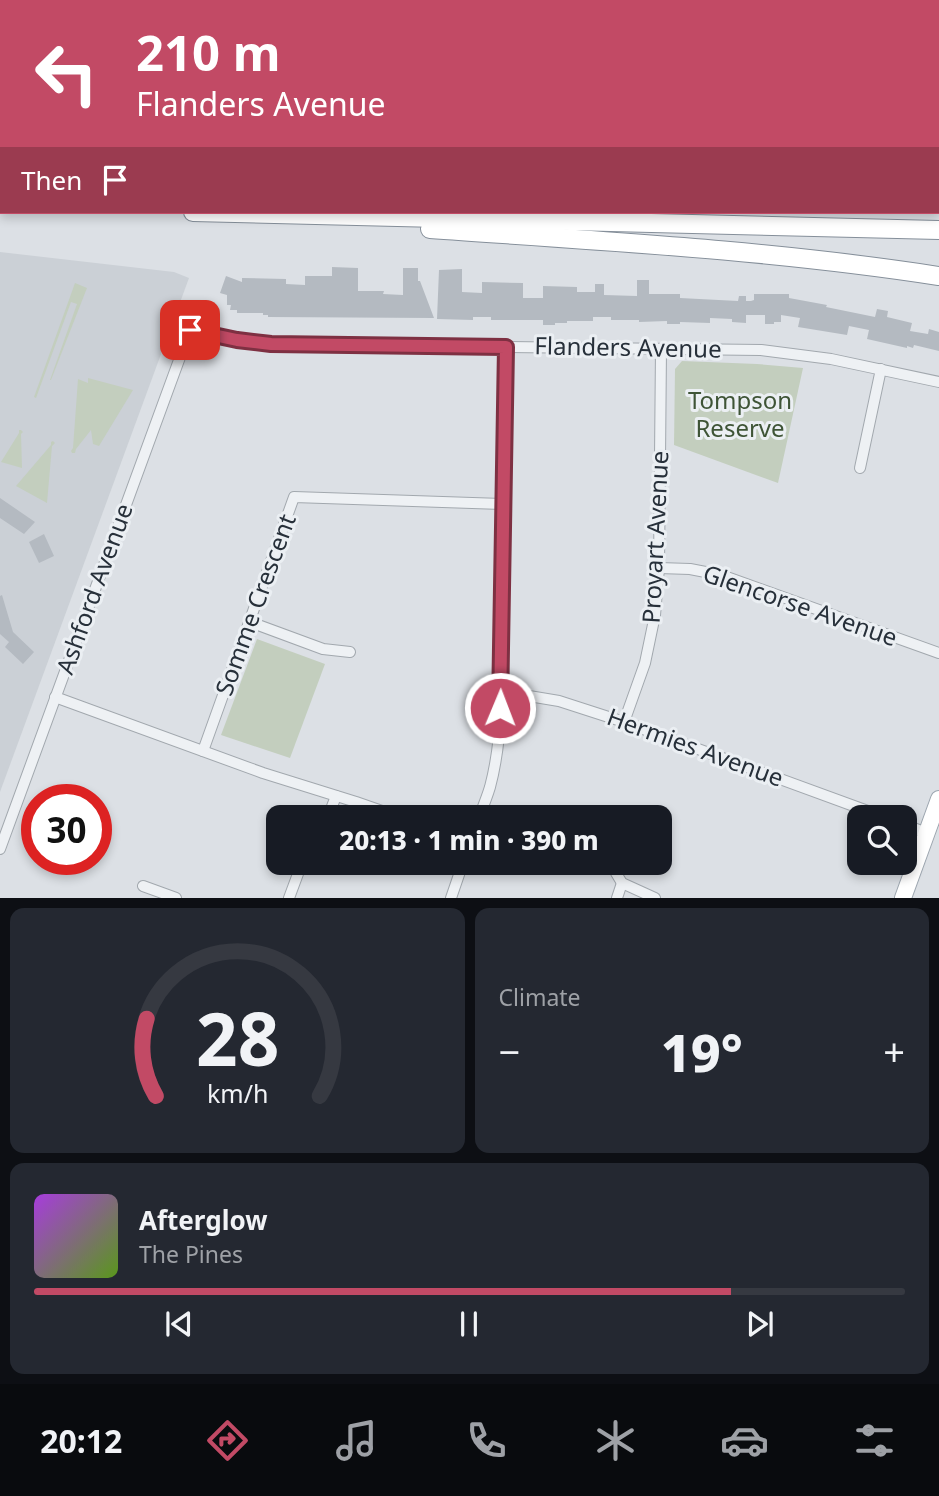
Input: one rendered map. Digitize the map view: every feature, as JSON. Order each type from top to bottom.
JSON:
[{"type":"highway","points":[[232,214],[760,253],[939,276]]},
{"type":"highway","points":[[287,214],[939,230]]},
{"type":"main road","points":[[904,898],[939,799]]},
{"type":"street","name":"Flanders Avenue","points":[[190,330],[271,344],[731,349],[784,352],[939,382]]},
{"type":"street","name":"Ashford Avenue","points":[[0,849],[4,828],[190,330]]},
{"type":"street","points":[[483,805],[490,787],[498,741],[501,696],[506,347]]},
{"type":"street","name":"Proyart Avenue","points":[[624,722],[645,663],[655,615],[659,568],[661,349]]},
{"type":"street","points":[[860,468],[881,369]]},
{"type":"street","name":"Somme Crescent","points":[[203,751],[294,497],[502,504]]},
{"type":"street","name":"Glencorse Avenue","points":[[659,568],[690,569],[721,575],[939,653]]},
{"type":"street","points":[[250,622],[323,649],[351,652]]},
{"type":"street","name":"Hermies Avenue","points":[[501,696],[529,696],[559,701],[851,805]]},
{"type":"street","points":[[55,697],[263,773],[363,805]]},
{"type":"street","points":[[333,805],[336,796]]},
{"type":"street","points":[[917,829],[927,833]]},
{"type":"street","points":[[289,898],[298,875]]},
{"type":"street","points":[[451,898],[459,875]]},
{"type":"street","points":[[617,875],[622,883],[654,898]]},
{"type":"street","points":[[617,898],[622,883]]},
{"type":"street","points":[[143,886],[176,898]]},
{"type":"shaded area","points":[[0,252],[174,272],[189,278],[0,792]]},
{"type":"green space","points":[[75,283],[87,288],[50,380],[77,304],[71,302],[36,398],[34,397]]},
{"type":"green space","name":"Tompson Reserve","points":[[682,361],[803,368],[778,483],[674,445],[675,369]]},
{"type":"green space","points":[[88,378],[133,390],[99,446],[93,444],[91,430],[75,453],[72,453],[78,379],[88,383]]},
{"type":"green space","points":[[19,430],[23,432],[22,468],[1,462]]},
{"type":"green space","points":[[53,441],[55,443],[52,446],[47,503],[16,486]]},
{"type":"green space","points":[[257,639],[325,664],[290,758],[221,735]]},
{"type":"building","points":[[332,267],[358,268],[358,291],[384,291],[383,294],[403,295],[403,268],[418,268],[418,281],[434,318],[268,317],[263,313],[237,313],[237,310],[230,310],[227,295],[220,293],[226,276],[242,282],[242,278],[286,279],[286,284],[305,285],[305,276],[332,276]]},
{"type":"building","points":[[462,269],[462,292],[482,293],[482,282],[523,283],[523,298],[543,298],[543,286],[577,287],[577,292],[595,292],[595,284],[604,284],[604,295],[637,296],[637,280],[649,280],[649,294],[680,294],[680,298],[738,301],[739,296],[746,296],[746,301],[751,301],[754,300],[754,294],[789,294],[789,298],[875,317],[877,309],[888,311],[887,317],[912,323],[910,331],[928,334],[929,329],[939,332],[939,351],[914,345],[913,348],[907,348],[867,339],[869,330],[849,326],[847,335],[798,327],[800,318],[781,315],[781,322],[774,324],[765,324],[765,315],[746,315],[746,323],[710,318],[710,323],[680,324],[667,324],[667,321],[611,320],[611,317],[593,317],[593,321],[567,321],[555,325],[543,325],[543,320],[491,320],[491,317],[473,317],[473,320],[437,319],[439,270]]},
{"type":"building","points":[[0,498],[35,522],[24,534],[0,518]]},
{"type":"building","points":[[44,534],[54,556],[39,563],[29,542]]},
{"type":"building","points":[[2,595],[13,632],[34,652],[23,664],[5,647],[9,642],[0,634]]},
{"type":"route","points":[[190,330],[271,344],[506,347],[500,708]]}]
